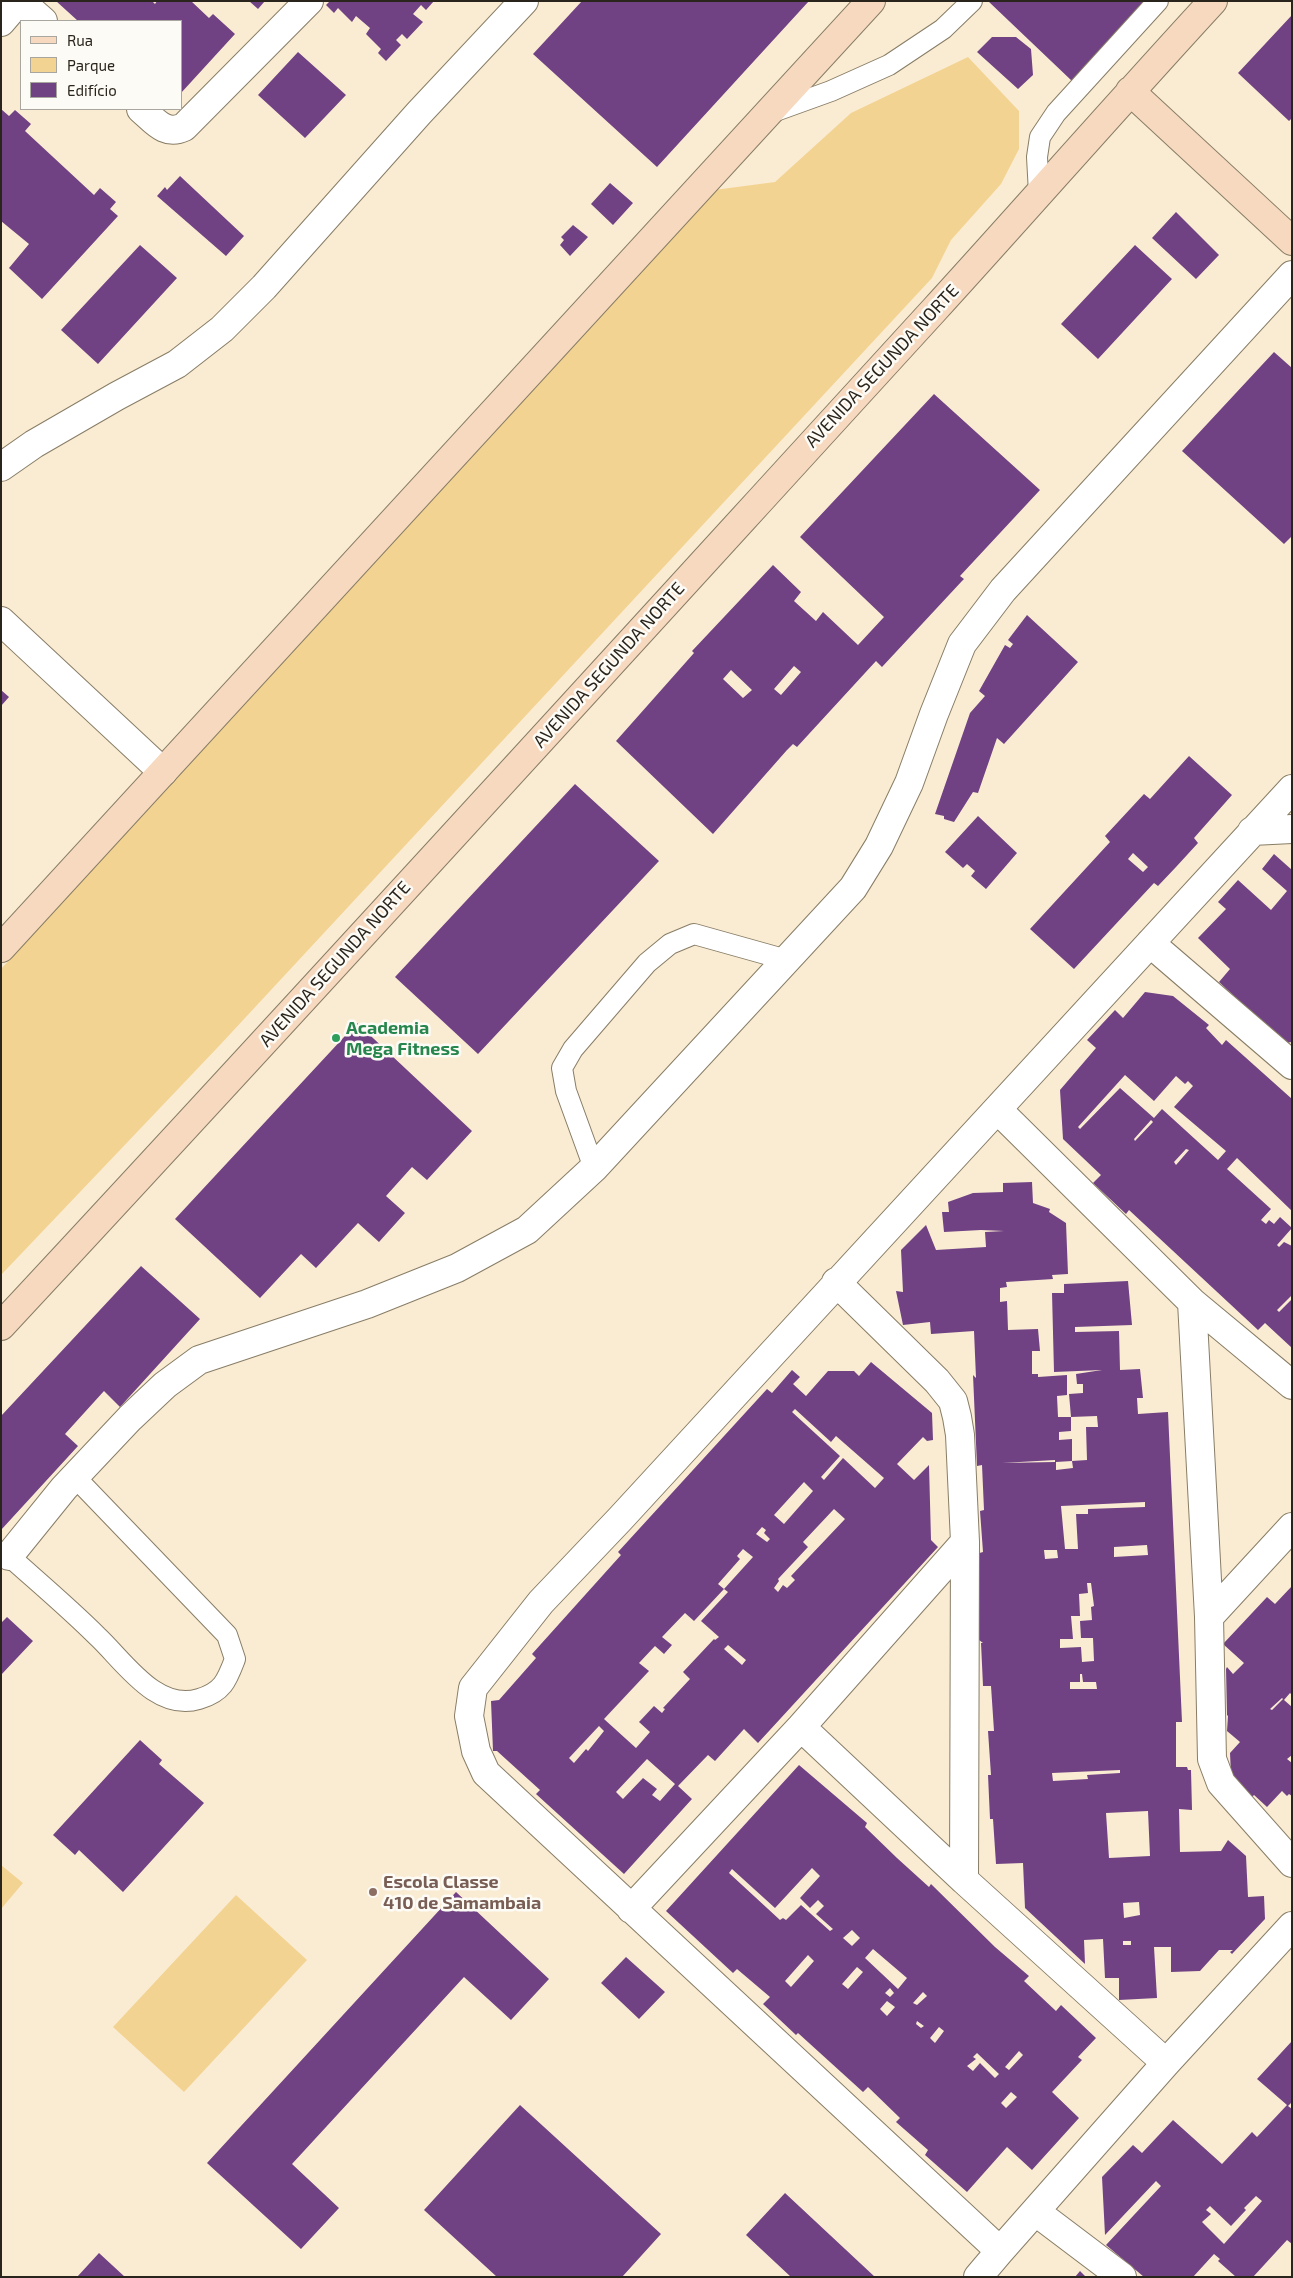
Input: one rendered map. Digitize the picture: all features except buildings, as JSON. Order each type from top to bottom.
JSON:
[{"type":"main road","points":[[1,948],[871,1]]},
{"type":"main road","name":"AVENIDA SEGUNDA NORTE","points":[[1,1326],[177,1137],[1213,1]]},
{"type":"main road","points":[[1130,90],[1292,241]]},
{"type":"street","points":[[1,22],[20,1],[42,20]]},
{"type":"street","points":[[142,110],[164,129],[175,131],[184,127],[309,1]]},
{"type":"street","points":[[1,467],[34,444],[108,400],[178,364],[222,329],[264,287],[419,113],[524,1]]},
{"type":"street","points":[[9,1556],[74,1476],[164,1385],[199,1360],[367,1304],[457,1268],[527,1230],[594,1168],[853,888],[879,846],[910,783],[934,714],[962,644],[1003,590],[1292,275]]},
{"type":"street","points":[[1,621],[163,772]]},
{"type":"street","points":[[1000,2251],[486,1773],[476,1751],[469,1716],[473,1688],[541,1602],[620,1519],[836,1282],[998,1110],[1292,789]]},
{"type":"street","points":[[1252,831],[1292,829]]},
{"type":"street","points":[[1150,943],[1292,1065]]},
{"type":"street","points":[[998,1110],[1192,1302],[1292,1385]]},
{"type":"street","points":[[836,1282],[937,1381],[953,1401],[960,1435],[964,1542],[964,1880]]},
{"type":"street","points":[[1192,1302],[1209,1617],[1212,1759],[1220,1783],[1292,1863]]},
{"type":"street","points":[[1209,1617],[1292,1527]]},
{"type":"street","points":[[631,1909],[801,1728],[964,1542]]},
{"type":"street","points":[[801,1728],[964,1880],[1166,2062]]},
{"type":"street","points":[[978,2277],[1166,2062],[1292,1926]]},
{"type":"street","points":[[1036,2212],[1122,2277]]},
{"type":"lane","points":[[766,115],[832,91],[889,65],[943,29],[972,1]]},
{"type":"lane","points":[[1039,193],[1038,157],[1040,137],[1056,113],[1158,1]]},
{"type":"lane","points":[[594,1168],[566,1091],[562,1068],[573,1049],[647,963],[670,944],[694,934],[787,960]]},
{"type":"lane","points":[[9,1556],[97,1636],[149,1687],[175,1701],[192,1701],[212,1695],[227,1680],[236,1659],[227,1635],[74,1476]]},
{"type":"green space","points":[[968,57],[1019,111],[1019,149],[1001,184],[951,240],[932,278],[219,1046],[1,1275],[1,969],[714,190],[775,182],[851,113]]},
{"type":"green space","points":[[1,1865],[23,1883],[1,1909]]},
{"type":"green space","points":[[236,1895],[307,1960],[184,2092],[113,2027]]},
{"type":"place","name":"Academia Mega Fitness","points":[[336,1038]]},
{"type":"place","name":"Escola Classe 410 de Samambaia","points":[[373,1892]]}]
